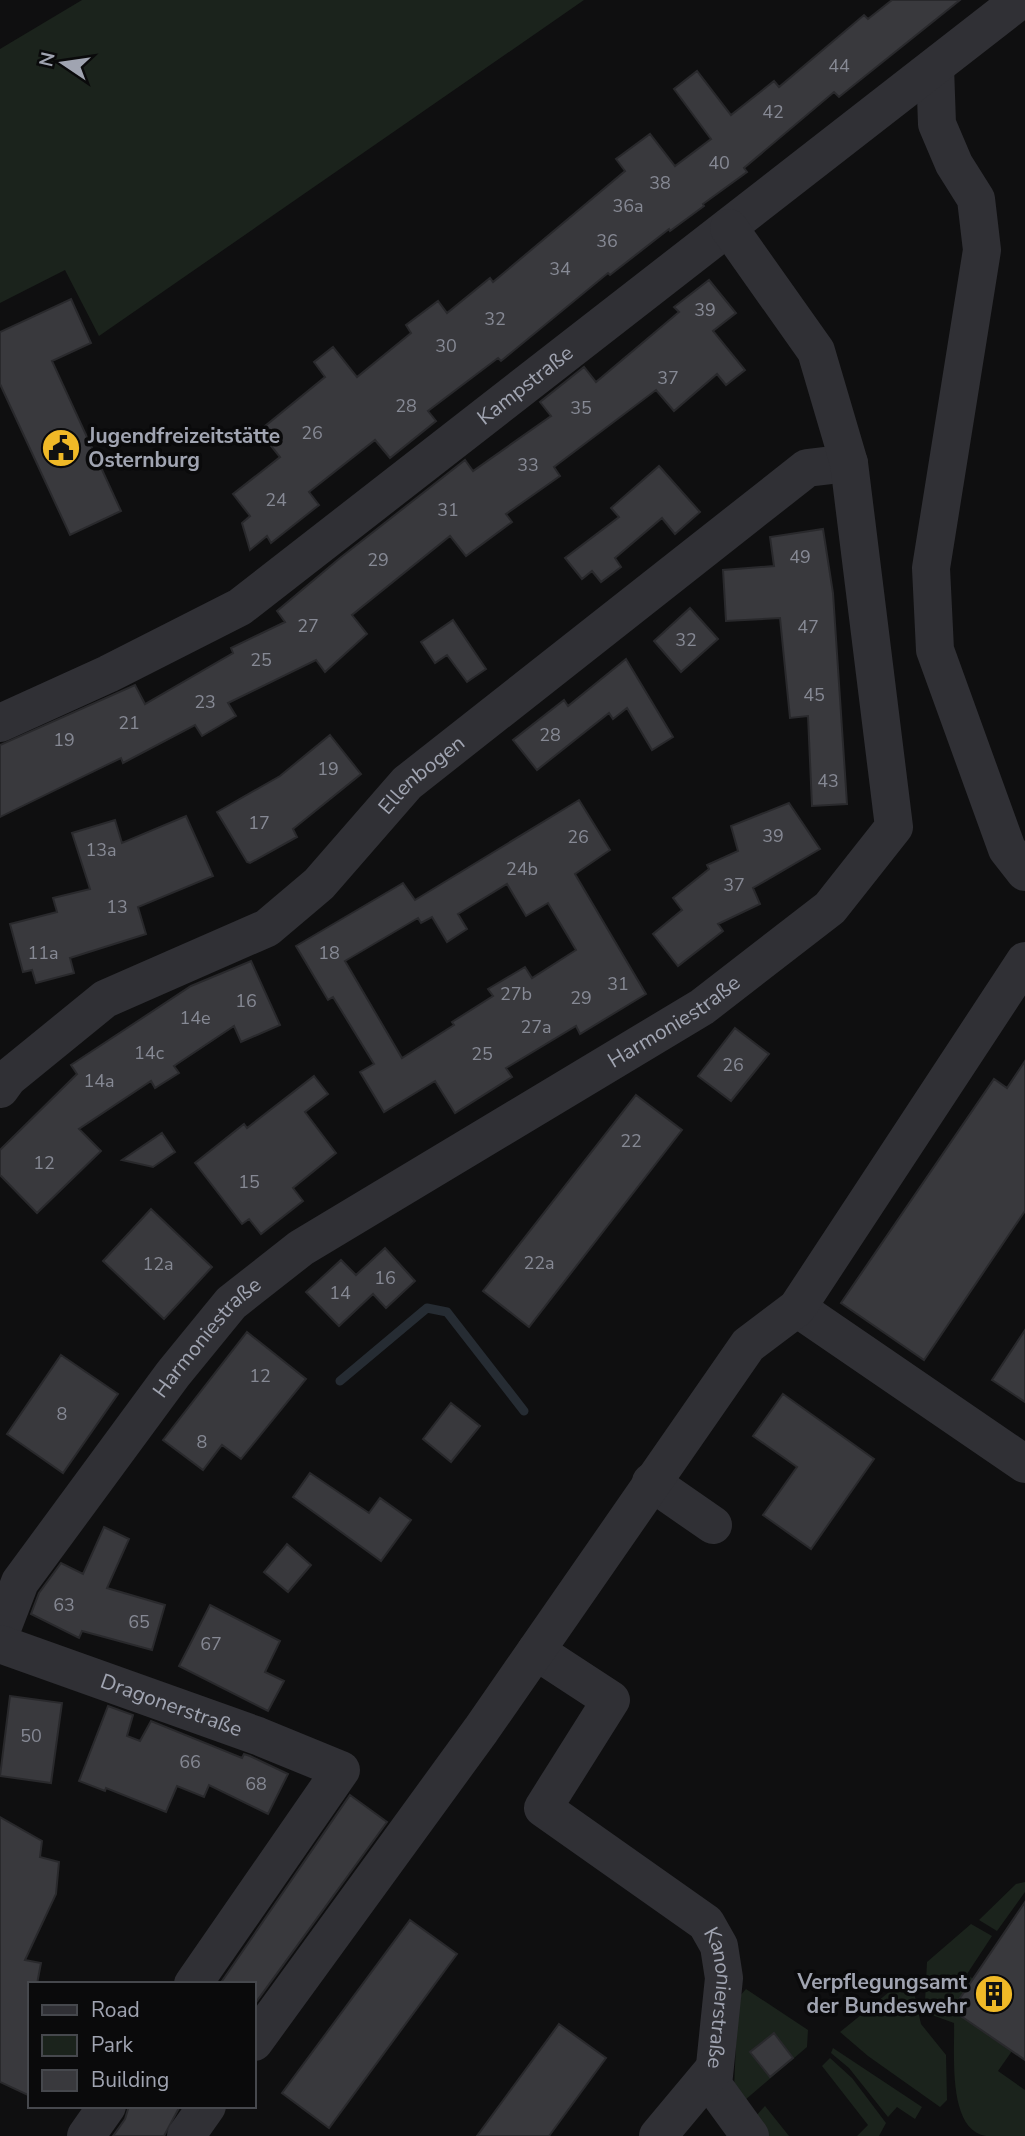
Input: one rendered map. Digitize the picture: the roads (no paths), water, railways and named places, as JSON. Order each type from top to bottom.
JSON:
[{"type":"street","name":"Kampstraße","points":[[0,723],[108,674],[240,607],[1020,0]]},
{"type":"street","points":[[935,67],[937,124],[954,164],[976,200],[982,250],[931,568],[935,650],[1007,849],[1025,872]]},
{"type":"street","name":"Harmoniestraße","points":[[0,1634],[20,1582],[173,1374],[231,1303],[300,1248],[702,1007],[830,908],[894,827],[849,463],[816,351],[729,228]]},
{"type":"street","name":"Ellenbogen","points":[[0,1089],[8,1078],[105,999],[267,928],[319,884],[407,783],[807,468],[849,463]]},
{"type":"street","points":[[256,2039],[536,1651],[748,1345],[797,1308],[1025,961]]},
{"type":"street","points":[[797,1308],[1025,1464]]},
{"type":"street","points":[[651,1482],[713,1525]]},
{"type":"street","name":"Dragonerstraße","points":[[0,1644],[258,1736],[341,1770],[193,1982]]},
{"type":"street","name":"Kanonierstraße","points":[[536,1651],[611,1700],[543,1808],[706,1923],[719,1946],[724,1978],[713,2085],[750,2136]]},
{"type":"street","points":[[658,2136],[714,2069]]},
{"type":"street","points":[[86,2136],[106,2108]]},
{"type":"waterway","points":[[340,1381],[427,1308],[447,1312],[524,1411]]},
{"type":"place","name":"Jugendfreizeitstätte Osternburg","points":[[61,448]]},
{"type":"place","name":"Verpflegungsamt der Bundeswehr","points":[[994,1994]]}]
